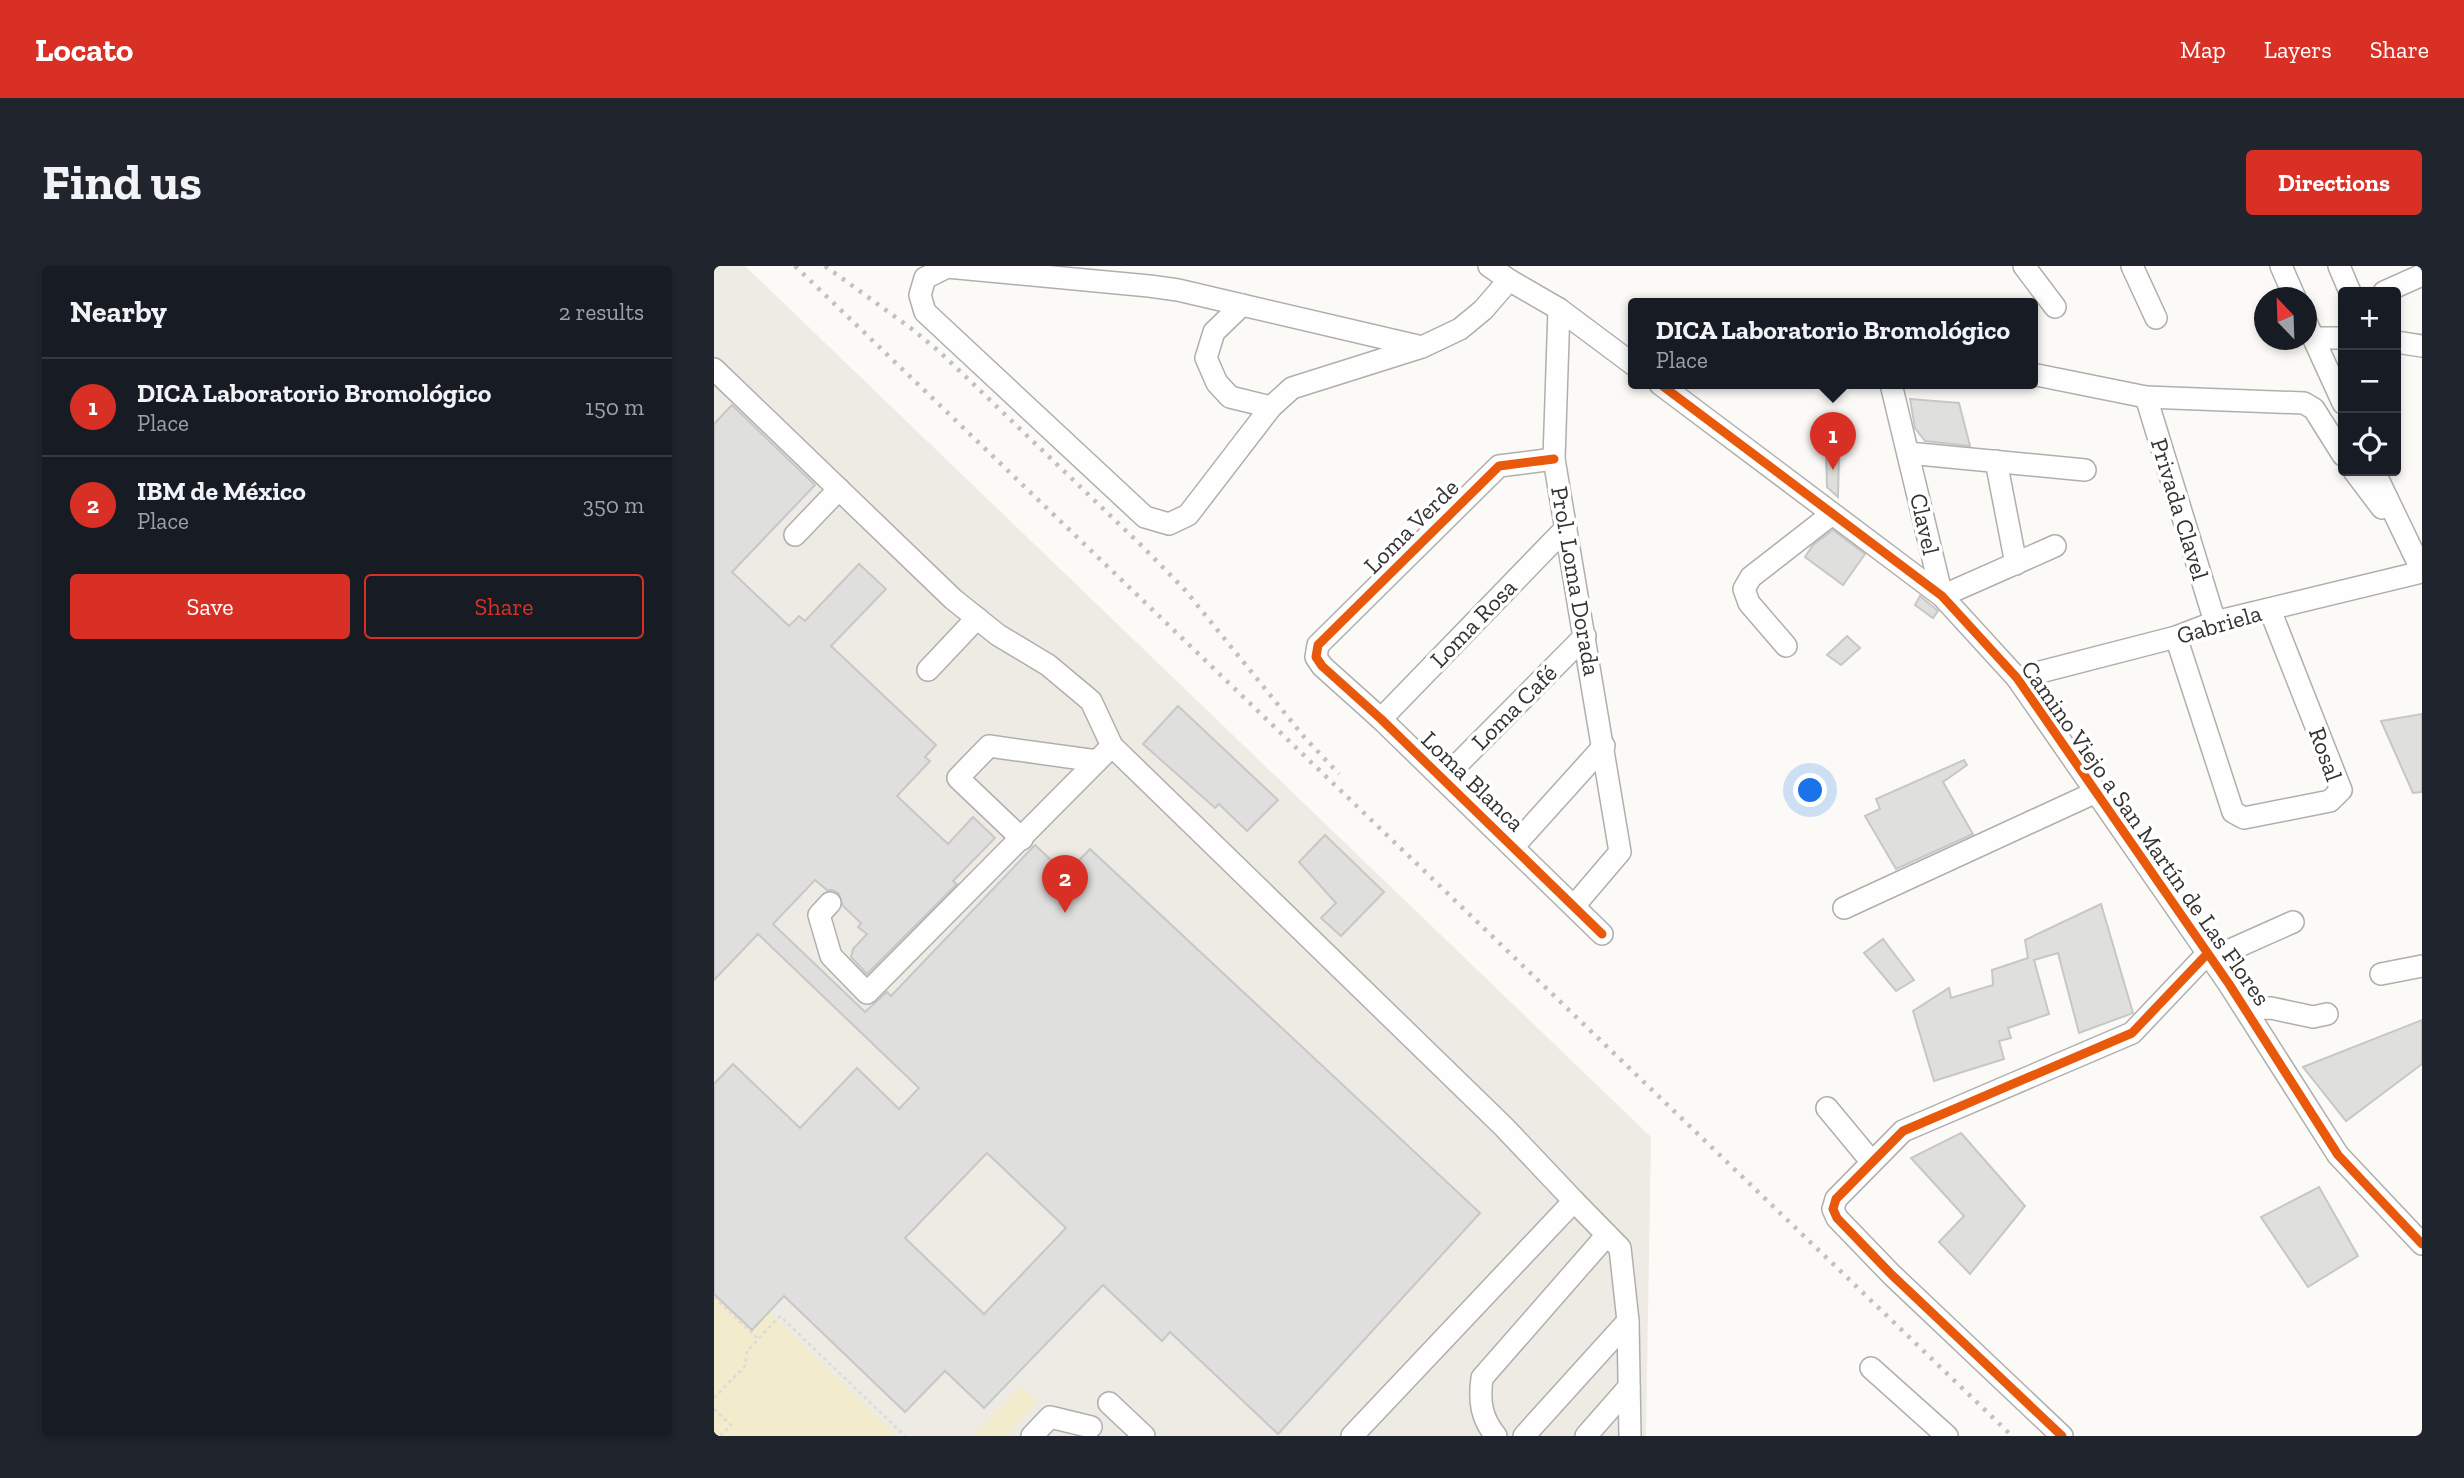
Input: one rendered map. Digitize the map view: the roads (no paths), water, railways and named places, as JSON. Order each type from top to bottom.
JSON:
[{"type":"street","points":[[1489,266],[1559,309],[1628,361]]},
{"type":"street","points":[[2024,266],[2055,307]]},
{"type":"street","points":[[2132,266],[2156,318]]},
{"type":"street","points":[[2339,266],[2348,287]]},
{"type":"street","points":[[1422,347],[1158,287],[947,267],[925,278],[920,295],[925,312],[1145,517],[1169,524],[1188,514],[1271,407],[1292,388],[1422,347],[1460,329],[1483,310],[1509,280]]},
{"type":"street","points":[[2395,287],[2422,275]]},
{"type":"street","points":[[1242,305],[1214,332],[1206,358],[1216,383],[1230,397],[1271,407]]},
{"type":"street","name":"Prol. Loma Dorada","points":[[1559,309],[1554,459],[1620,852],[1574,906]]},
{"type":"street","points":[[2317,332],[2338,337]]},
{"type":"street","points":[[2401,343],[2422,346]]},
{"type":"street","points":[[2317,345],[2338,391]]},
{"type":"street","points":[[714,369],[953,599],[998,635],[1048,665],[1091,701],[1105,754],[1504,1126],[1620,1248],[1628,1321],[1630,1436]]},
{"type":"street","name":"Privada Clavel","points":[[2038,375],[2146,397],[2304,403],[2314,409],[2338,447]]},
{"type":"street","name":"Camino Viejo a San Martín de Las Flores","points":[[1667,389],[1942,596],[2017,678],[2246,1009],[2338,1156],[2422,1244]]},
{"type":"street","points":[[1892,389],[1908,453],[2085,470]]},
{"type":"street","name":"Privada Clavel","points":[[2146,397],[2215,622]]},
{"type":"street","name":"Clavel","points":[[1908,453],[1942,596]]},
{"type":"street","name":"Loma Verde","points":[[1315,657],[1318,645],[1499,466],[1554,459]]},
{"type":"street","points":[[1996,461],[2016,564]]},
{"type":"street","points":[[2358,476],[2405,539]]},
{"type":"street","points":[[2376,476],[2422,572]]},
{"type":"street","points":[[795,535],[839,489]]},
{"type":"street","points":[[1786,646],[1749,603],[1744,589],[1751,577],[1832,513]]},
{"type":"street","name":"Loma Rosa","points":[[1381,719],[1566,528]]},
{"type":"street","points":[[1942,596],[2054,547]]},
{"type":"street","name":"Gabriela","points":[[2017,678],[2176,637],[2215,622],[2422,572]]},
{"type":"street","name":"Rosal","points":[[2176,637],[2233,812],[2244,818],[2330,801],[2341,790],[2270,610]]},
{"type":"street","points":[[928,670],[977,618]]},
{"type":"street","name":"Loma Café","points":[[1443,779],[1585,636]]},
{"type":"street","name":"Loma Blanca","points":[[1315,657],[1602,934]]},
{"type":"street","points":[[1513,847],[1604,746]]},
{"type":"street","points":[[1022,839],[958,778],[989,747],[1105,754]]},
{"type":"street","points":[[830,903],[819,915],[831,956],[867,993],[1105,754]]},
{"type":"street","points":[[1844,908],[2096,792]]},
{"type":"street","points":[[2062,1436],[1892,1275],[1837,1218],[1833,1209],[1836,1199],[1903,1131],[2132,1033],[2209,956],[2293,922]]},
{"type":"street","points":[[2381,974],[2422,966]]},
{"type":"street","points":[[2246,1009],[2271,1008],[2313,1017],[2327,1014]]},
{"type":"street","points":[[1827,1108],[1871,1161]]},
{"type":"street","points":[[1352,1436],[1574,1201]]},
{"type":"street","points":[[1496,1436],[1486,1425],[1479,1401],[1482,1378],[1607,1235]]},
{"type":"street","points":[[1524,1436],[1628,1321]]},
{"type":"street","points":[[1871,1368],[1947,1436]]},
{"type":"street","points":[[1586,1436],[1629,1387]]},
{"type":"street","points":[[1109,1403],[1144,1436]]},
{"type":"street","points":[[1032,1436],[1050,1417],[1095,1432]]},
{"type":"railway","points":[[795,266],[2012,1436]]},
{"type":"railway","points":[[825,266],[941,353],[1144,548],[1185,590],[1305,738],[1339,774]]},
{"type":"place","name":"DICA Laboratorio Bromológico","points":[[1833,470]]},
{"type":"place","name":"IBM de México","points":[[1065,913]]}]
